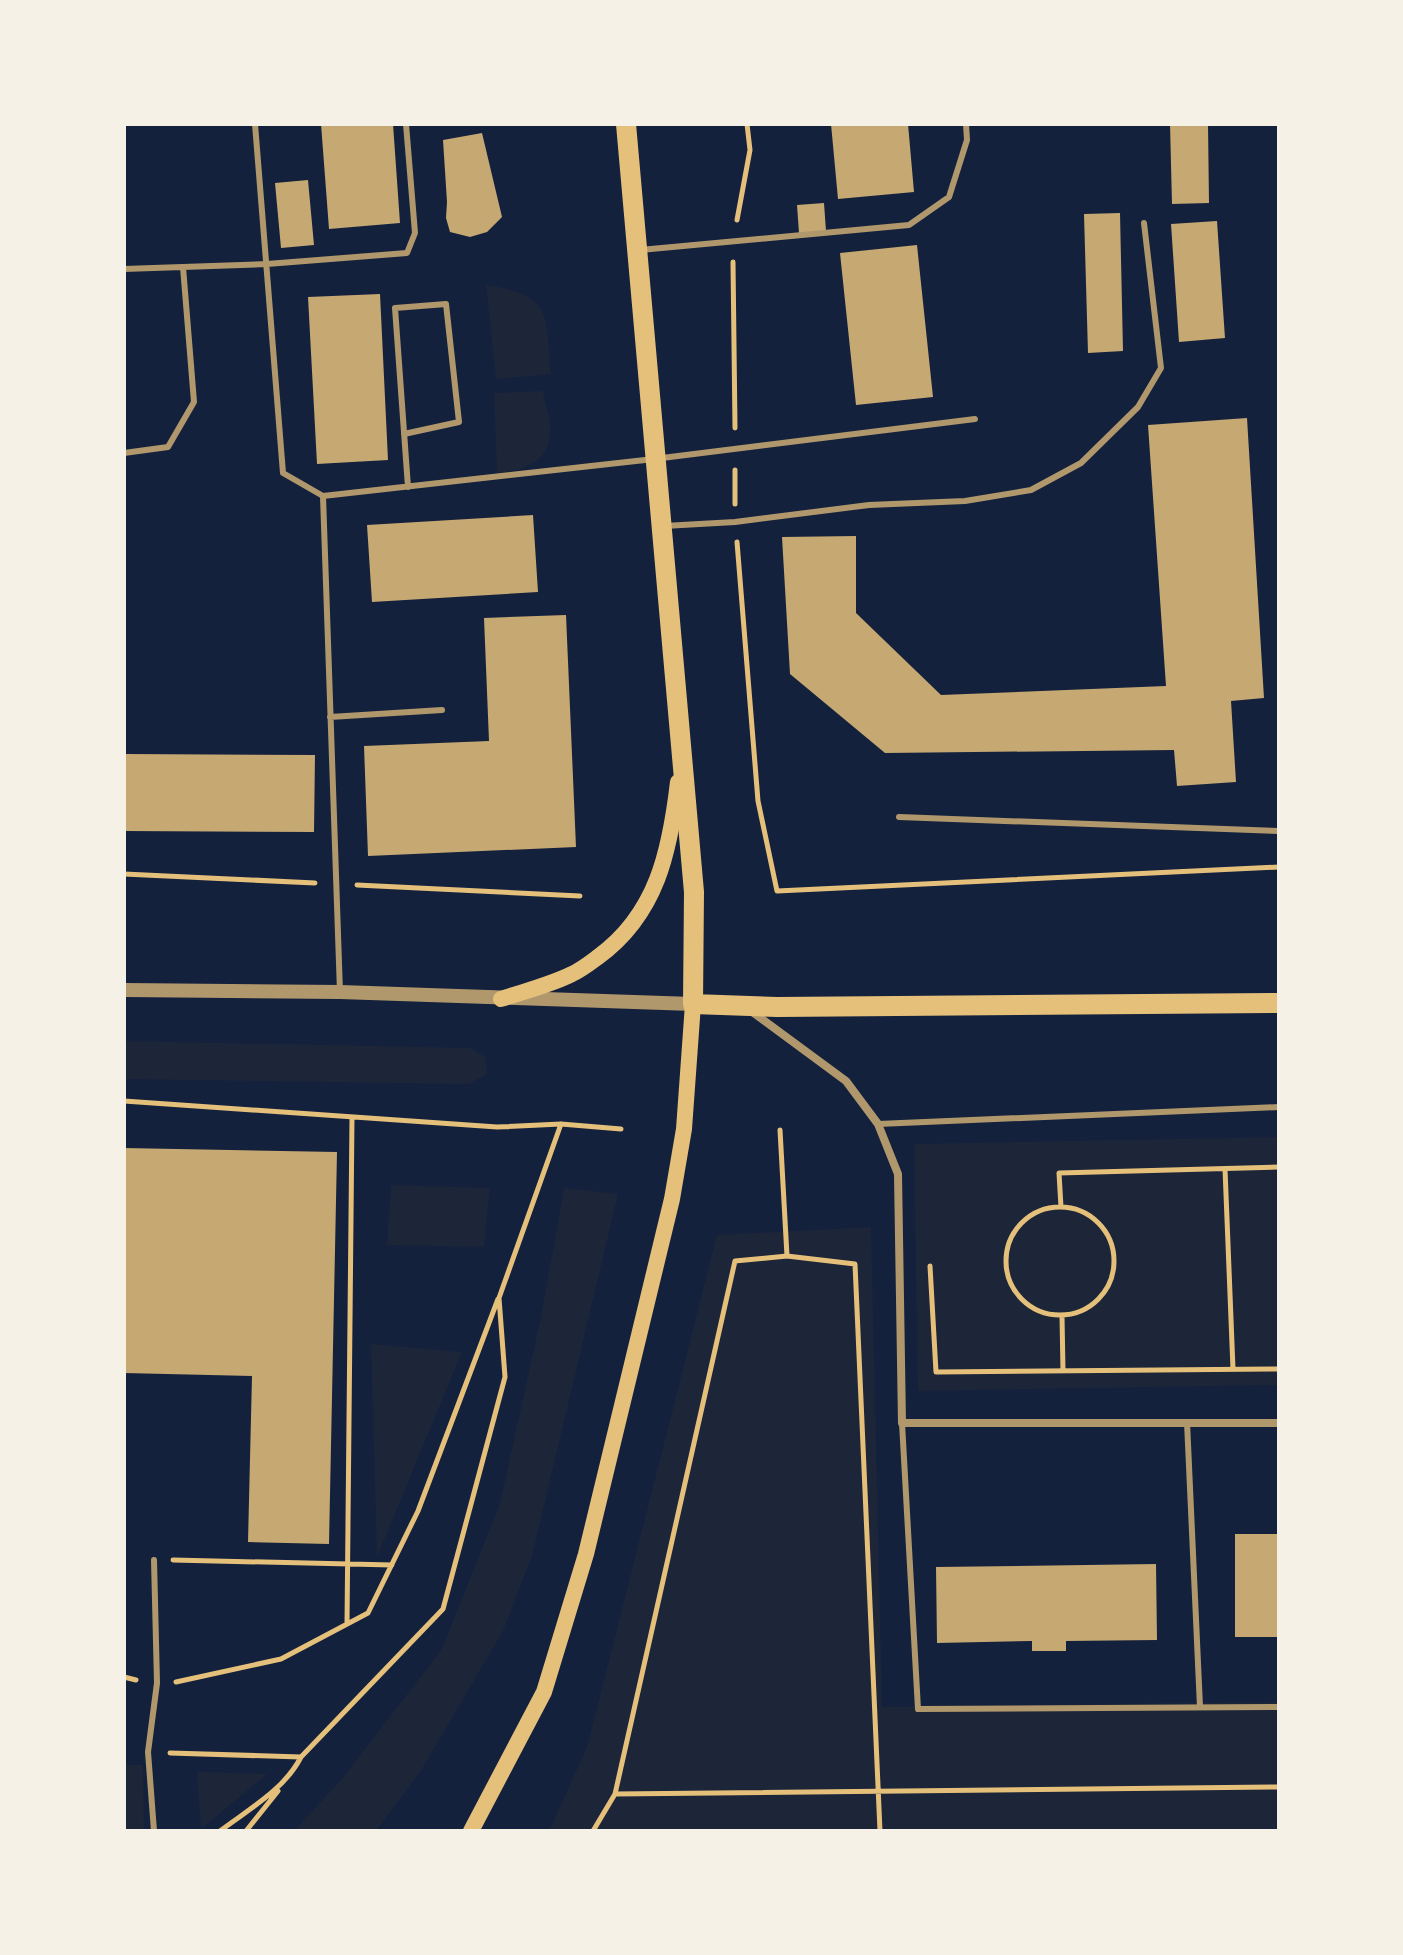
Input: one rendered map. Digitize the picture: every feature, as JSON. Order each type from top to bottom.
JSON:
[{"type":"main road","points":[[471,1831],[544,1692],[586,1554],[672,1199],[684,1129],[693,1004],[694,892],[626,124]]},
{"type":"main road","points":[[501,999],[574,974],[610,948],[634,923],[652,895],[673,828],[681,753]]},
{"type":"main road","points":[[693,1004],[1279,1003]]},
{"type":"street","points":[[124,990],[340,992],[693,1004]]},
{"type":"street","points":[[745,1006],[846,1081],[878,1124],[898,1174],[902,1423],[1279,1423]]},
{"type":"lane","points":[[255,124],[283,473],[323,496],[975,419]]},
{"type":"lane","points":[[124,269],[267,264],[407,253],[415,233],[406,124]]},
{"type":"lane","points":[[636,251],[909,225],[949,197],[967,140],[966,124]]},
{"type":"lane","points":[[660,527],[735,522],[869,505],[965,501],[1031,490],[1081,463],[1138,407],[1161,368],[1144,223]]},
{"type":"lane","points":[[124,453],[168,447],[194,402],[183,267]]},
{"type":"lane","points":[[404,434],[459,422],[446,304],[395,308],[404,434],[408,487]]},
{"type":"lane","points":[[323,496],[340,992]]},
{"type":"lane","points":[[330,717],[442,710]]},
{"type":"lane","points":[[899,817],[1279,831]]},
{"type":"lane","points":[[878,1124],[1279,1107]]},
{"type":"lane","points":[[1187,1422],[1200,1707]]},
{"type":"lane","points":[[902,1423],[918,1709],[1279,1707]]},
{"type":"lane","points":[[154,1560],[157,1683],[148,1752],[154,1831]]},
{"type":"path","points":[[777,891],[1279,867]]},
{"type":"path","points":[[124,1101],[497,1127],[561,1124],[621,1129]]},
{"type":"path","points":[[347,1624],[352,1117]]},
{"type":"path","points":[[172,1682],[281,1659],[368,1613],[418,1511],[561,1124]]},
{"type":"path","points":[[780,1130],[787,1256]]},
{"type":"path","points":[[1061,1207],[1059,1173],[1279,1167]]},
{"type":"path","points":[[1225,1169],[1233,1369]]},
{"type":"path","points":[[1061,1207],[1079,1209],[1095,1219],[1108,1233],[1114,1250],[1114,1269],[1108,1287],[1097,1301],[1080,1311],[1062,1315],[1043,1313],[1028,1305],[1009,1278],[1006,1262],[1008,1245],[1027,1217],[1042,1209],[1061,1207]]},
{"type":"path","points":[[593,1831],[615,1794],[735,1261],[787,1256],[855,1264],[880,1831]]},
{"type":"path","points":[[930,1266],[936,1372],[1279,1369]]},
{"type":"path","points":[[246,1831],[294,1771],[301,1757],[443,1609],[505,1377],[499,1298]]},
{"type":"path","points":[[1062,1315],[1063,1371]]},
{"type":"path","points":[[154,1560],[392,1565]]},
{"type":"path","points":[[148,1752],[301,1757]]},
{"type":"path","points":[[220,1831],[275,1791],[294,1771]]},
{"type":"path","points":[[615,1794],[1279,1787]]},
{"type":"shaded area","points":[[486,285],[524,295],[542,311],[548,336],[551,374],[496,379]]},
{"type":"shaded area","points":[[543,391],[550,431],[544,453],[523,468],[497,473],[494,393]]},
{"type":"shaded area","points":[[124,1041],[471,1048],[485,1057],[487,1074],[469,1084],[124,1079]]},
{"type":"shaded area","points":[[1279,1137],[1279,1385],[918,1391],[914,1144]]},
{"type":"shaded area","points":[[391,1185],[490,1188],[484,1247],[387,1245]]},
{"type":"shaded area","points":[[564,1188],[618,1194],[532,1556],[503,1631],[422,1769],[376,1831],[294,1831],[341,1780],[442,1649],[500,1503],[541,1317]]},
{"type":"shaded area","points":[[871,1227],[882,1707],[1279,1702],[1279,1831],[549,1831],[587,1747],[717,1235]]},
{"type":"shaded area","points":[[371,1344],[462,1352],[377,1557]]},
{"type":"shaded area","points":[[124,1765],[143,1765],[144,1829],[124,1831]]},
{"type":"shaded area","points":[[197,1772],[267,1774],[201,1829]]},
{"type":"building","points":[[321,124],[393,124],[400,223],[329,229]]},
{"type":"building","points":[[831,124],[908,124],[914,192],[838,199]]},
{"type":"building","points":[[1170,124],[1208,124],[1209,203],[1172,204]]},
{"type":"building","points":[[482,133],[502,217],[487,232],[470,237],[450,232],[446,218],[443,140]]},
{"type":"building","points":[[308,180],[314,245],[281,248],[275,183]]},
{"type":"building","points":[[824,203],[826,231],[799,233],[797,205]]},
{"type":"building","points":[[1120,213],[1123,351],[1088,353],[1084,214]]},
{"type":"building","points":[[1217,221],[1225,338],[1179,342],[1171,224]]},
{"type":"building","points":[[917,245],[933,397],[856,405],[840,253]]},
{"type":"building","points":[[380,294],[388,460],[317,464],[308,297]]},
{"type":"building","points":[[1247,418],[1264,698],[1231,701],[1236,782],[1177,786],[1174,750],[885,753],[790,674],[782,537],[856,536],[856,613],[941,695],[1166,686],[1148,425]]},
{"type":"building","points":[[533,515],[538,592],[372,602],[367,525]]},
{"type":"building","points":[[566,615],[576,847],[368,856],[364,746],[489,741],[484,618]]},
{"type":"building","points":[[124,754],[315,755],[314,832],[124,831]]},
{"type":"building","points":[[124,1148],[337,1152],[329,1544],[248,1542],[252,1376],[124,1373]]},
{"type":"building","points":[[1235,1534],[1279,1534],[1279,1637],[1235,1637]]},
{"type":"building","points":[[1156,1564],[1157,1640],[1066,1641],[1066,1651],[1032,1651],[1032,1641],[937,1643],[936,1567]]}]
